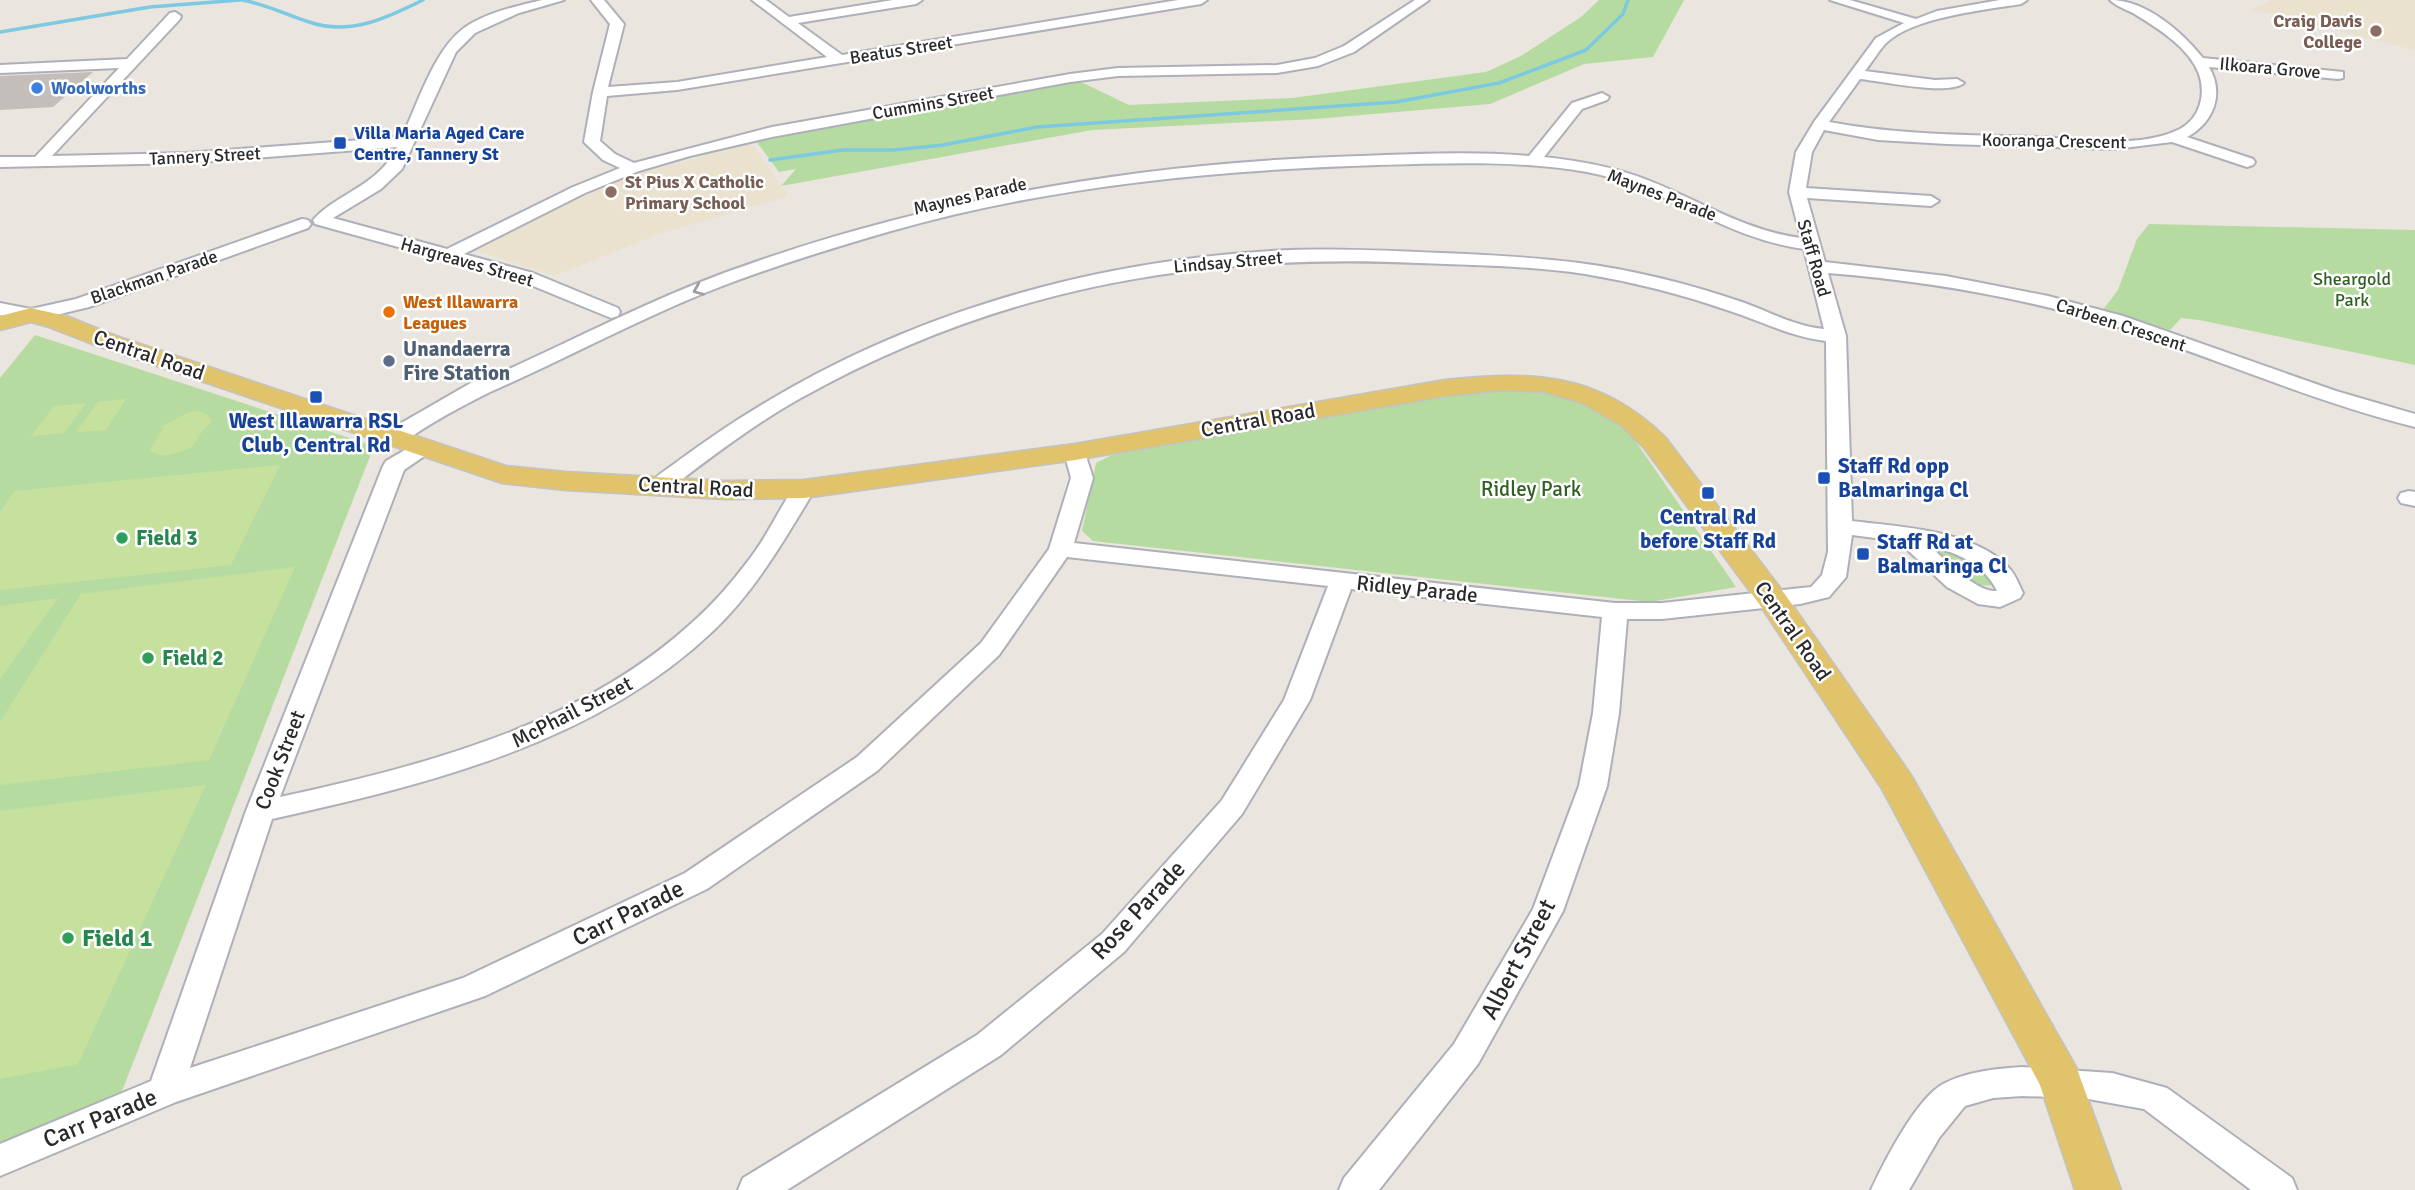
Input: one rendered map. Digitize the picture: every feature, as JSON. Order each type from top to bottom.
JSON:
[{"type":"main road","points":[[0,323],[31,315]]},
{"type":"main road","name":"Central Road","points":[[31,315],[57,321],[502,474],[566,481],[749,491],[804,489],[1075,452],[1475,383],[1547,384],[1591,397],[1616,409],[1644,432],[1773,600],[1898,785],[2061,1082],[2098,1190]]},
{"type":"street","points":[[323,215],[375,186],[396,166],[450,50],[470,30],[515,10],[558,0]]},
{"type":"street","points":[[597,0],[617,24],[600,92],[592,142],[609,157],[633,168]]},
{"type":"street","points":[[758,0],[841,60]]},
{"type":"street","points":[[787,21],[916,0]]},
{"type":"street","name":"Beatus Street","points":[[600,92],[677,86],[1201,0]]},
{"type":"street","name":"Cummins Street","points":[[449,255],[579,190],[633,168],[772,132],[1070,78],[1118,72],[1277,69],[1318,62],[1349,49],[1423,0]]},
{"type":"street","points":[[1836,0],[1914,22]]},
{"type":"street","name":"Staff Road","points":[[1773,600],[1810,595],[1828,586],[1838,568],[1841,527],[1836,336],[1797,192],[1804,152],[1819,125],[1881,41],[1914,22],[2021,0]]},
{"type":"street","points":[[2116,0],[2146,14],[2201,62]]},
{"type":"street","points":[[41,162],[175,16]]},
{"type":"street","name":"Ilkoara Grove","points":[[2201,62],[2338,75]]},
{"type":"street","name":"Kooranga Crescent","points":[[1819,125],[1886,136],[2104,144],[2172,137],[2185,132],[2200,121],[2208,109],[2210,86],[2201,62]]},
{"type":"street","points":[[0,69],[130,63]]},
{"type":"street","points":[[1856,74],[1935,84],[1957,83]]},
{"type":"street","points":[[1533,161],[1577,106],[1602,97]]},
{"type":"street","points":[[2172,137],[2246,162]]},
{"type":"street","name":"Tannery Street","points":[[0,162],[187,158],[409,141]]},
{"type":"street","name":"Maynes Parade","points":[[470,394],[512,363],[611,312],[714,267],[855,222],[1018,184],[1175,161],[1307,151],[1432,152],[1573,165],[1620,175],[1774,240],[1811,245]]},
{"type":"street","name":"Maynes Parade","points":[[392,438],[470,394],[625,321],[730,276],[869,230],[1028,192],[1180,171],[1311,160],[1509,159]]},
{"type":"street","points":[[1797,192],[1931,201]]},
{"type":"street","name":"Hargreaves Street","points":[[323,215],[527,277],[611,312]]},
{"type":"street","name":"Blackman Parade","points":[[31,315],[121,290],[323,215]]},
{"type":"street","name":"Lindsay Street","points":[[660,485],[733,429],[852,363],[912,338],[1015,302],[1153,269],[1240,259],[1310,255],[1376,255],[1558,266],[1641,279],[1739,307],[1797,331],[1836,336]]},
{"type":"street","name":"Carbeen Crescent","points":[[1818,267],[1947,279],[2063,305],[2415,421]]},
{"type":"street","name":"Central Road","points":[[0,309],[31,315]]},
{"type":"street","name":"Cook Street","points":[[165,1091],[260,811],[394,466],[425,448]]},
{"type":"street","name":"Carr Parade","points":[[0,1160],[165,1091],[474,987],[696,881],[867,764],[990,649],[1061,549],[1082,478],[1075,452]]},
{"type":"street","name":"McPhail Street","points":[[260,811],[365,790],[487,754],[559,724],[652,670],[708,624],[730,601],[788,522],[804,489]]},
{"type":"street","points":[[1841,527],[1906,536]]},
{"type":"street","name":"Ridley Parade","points":[[1061,549],[1615,611],[1662,611],[1773,600]]},
{"type":"street","name":"Rose Parade","points":[[756,1190],[989,1045],[1113,943],[1232,807],[1297,700],[1342,580]]},
{"type":"street","name":"Albert Street","points":[[1357,1190],[1466,1054],[1548,911],[1592,786],[1606,713],[1615,611]]},
{"type":"street","points":[[1889,1190],[1930,1124],[1954,1096],[1976,1087],[2013,1082],[2061,1082],[2130,1089],[2155,1098],[2279,1190]]},
{"type":"shaded area","name":"Craig Davis College","points":[[2273,0],[2415,0],[2415,50],[2251,9]]},
{"type":"shaded area","points":[[751,143],[788,196],[659,234],[554,276],[475,250],[590,193],[638,174]]},
{"type":"green space","points":[[1599,0],[1684,0],[1653,57],[1584,64],[1490,104],[1315,119],[1092,130],[781,186],[796,169],[779,172],[756,141],[1077,80],[1129,105],[1292,98],[1486,72],[1521,56],[1581,17]]},
{"type":"green space","name":"Sheargold Park","points":[[2149,224],[2415,230],[2415,365],[2199,320],[2181,318],[2170,330],[2103,310],[2118,290],[2137,239]]},
{"type":"green space","points":[[35,335],[374,446],[122,1091],[0,1144],[0,378]]},
{"type":"green space","name":"Ridley Park","points":[[1479,389],[1544,390],[1606,410],[1632,436],[1736,587],[1650,602],[1093,541],[1082,531],[1096,463],[1112,455]]},
{"type":"green space","points":[[126,399],[106,430],[76,432],[98,402]]},
{"type":"green space","points":[[86,403],[64,433],[31,436],[54,406]]},
{"type":"green space","points":[[199,411],[208,415],[212,422],[192,447],[165,455],[150,450],[163,428],[160,427],[189,412]]},
{"type":"green space","name":"Field 3","points":[[280,465],[231,565],[0,590],[0,512],[15,491]]},
{"type":"green space","points":[[1923,543],[1976,559],[1992,577],[1991,585],[1972,583],[1963,578]]},
{"type":"green space","name":"Field 2","points":[[295,567],[209,760],[0,785],[0,722],[81,594]]},
{"type":"green space","points":[[58,598],[0,679],[0,606]]},
{"type":"green space","name":"Field 1","points":[[206,785],[78,1064],[0,1079],[0,811]]},
{"type":"building","name":"Woolworths","points":[[93,72],[53,107],[0,110],[0,76]]},
{"type":"waterway","points":[[0,32],[150,7],[240,0]]},
{"type":"waterway","points":[[242,0],[309,22],[339,27],[382,19],[423,0]]},
{"type":"waterway","points":[[770,160],[843,150],[893,150],[943,145],[1037,127],[1396,102],[1499,83],[1586,50],[1623,14],[1628,0]]},
{"type":"place","name":"Craig Davis College","points":[[2376,31]]},
{"type":"place","name":"Woolworths","points":[[37,88]]},
{"type":"place","name":"Villa Maria Aged Care Centre, Tannery St","points":[[340,143]]},
{"type":"place","name":"St Pius X Catholic Primary School","points":[[611,192]]},
{"type":"place","name":"West Illawarra Leagues","points":[[389,312]]},
{"type":"place","name":"Unandaerra Fire Station","points":[[389,361]]},
{"type":"place","name":"West Illawarra RSL Club, Central Rd","points":[[316,397]]},
{"type":"place","name":"Staff Rd opp Balmaringa Cl","points":[[1824,478]]},
{"type":"place","name":"Central Rd before Staff Rd","points":[[1708,493]]},
{"type":"place","name":"Field 3","points":[[122,538]]},
{"type":"place","name":"Staff Rd at Balmaringa Cl","points":[[1863,554]]},
{"type":"place","name":"Field 2","points":[[148,658]]},
{"type":"place","name":"Field 1","points":[[68,938]]}]
